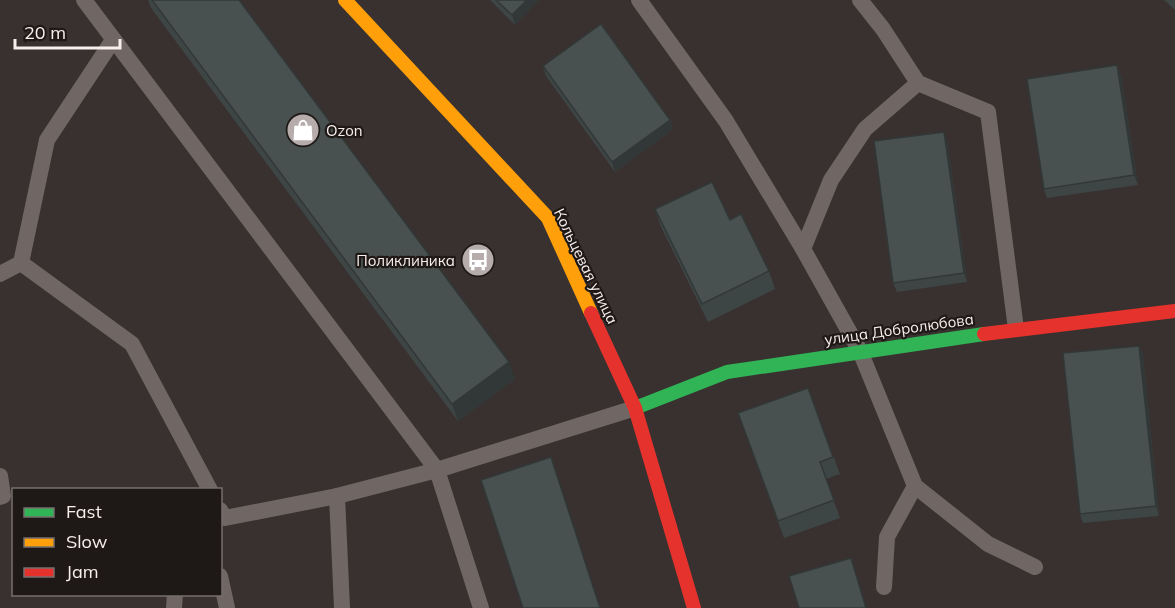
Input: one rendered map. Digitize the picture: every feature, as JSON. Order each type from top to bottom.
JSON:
[{"type":"street","name":"Кольцевая улица","points":[[345,0],[548,218],[635,408],[694,608]]},
{"type":"street","name":"улица Добролюбова","points":[[635,408],[727,372],[1016,329],[1175,311]]},
{"type":"lane","points":[[84,0],[437,470],[481,608]]},
{"type":"lane","points":[[639,0],[726,121],[803,249],[860,351],[915,486],[988,544],[1035,567]]},
{"type":"lane","points":[[860,0],[883,29],[918,83],[988,112],[1016,329]]},
{"type":"lane","points":[[21,263],[47,140],[113,40]]},
{"type":"lane","points":[[803,249],[831,180],[865,129],[918,83]]},
{"type":"lane","points":[[0,274],[21,263]]},
{"type":"lane","points":[[21,263],[132,344],[209,488]]},
{"type":"lane","points":[[222,517],[337,496],[437,470],[635,408]]},
{"type":"lane","points":[[0,476],[3,496],[0,497]]},
{"type":"lane","points":[[884,587],[887,537],[915,486]]},
{"type":"lane","points":[[337,496],[342,608]]},
{"type":"lane","points":[[222,584],[228,608]]},
{"type":"building","points":[[152,0],[239,0],[509,362],[452,404]]},
{"type":"building","points":[[496,0],[527,0],[512,15]]},
{"type":"building","points":[[601,24],[670,120],[612,162],[543,66]]},
{"type":"building","points":[[1117,65],[1134,175],[1044,189],[1027,79]]},
{"type":"building","points":[[944,132],[964,273],[893,283],[874,141]]},
{"type":"building","points":[[712,182],[730,220],[741,214],[769,271],[702,304],[655,209]]},
{"type":"building","points":[[1139,346],[1156,506],[1080,514],[1063,353]]},
{"type":"building","points":[[808,388],[833,457],[820,462],[834,500],[778,521],[738,413]]},
{"type":"building","points":[[551,457],[600,608],[523,608],[481,480]]},
{"type":"building","points":[[851,558],[866,608],[799,608],[789,576]]},
{"type":"traffic: fast","points":[[635,408],[727,372],[984,334]]},
{"type":"traffic: slow","points":[[345,0],[548,218],[591,313]]},
{"type":"traffic: jam","points":[[984,334],[1175,311]]},
{"type":"traffic: jam","points":[[591,313],[635,408],[694,608]]},
{"type":"place","name":"Ozon","points":[[303,130]]},
{"type":"place","name":"Поликлиника","points":[[478,260]]}]
